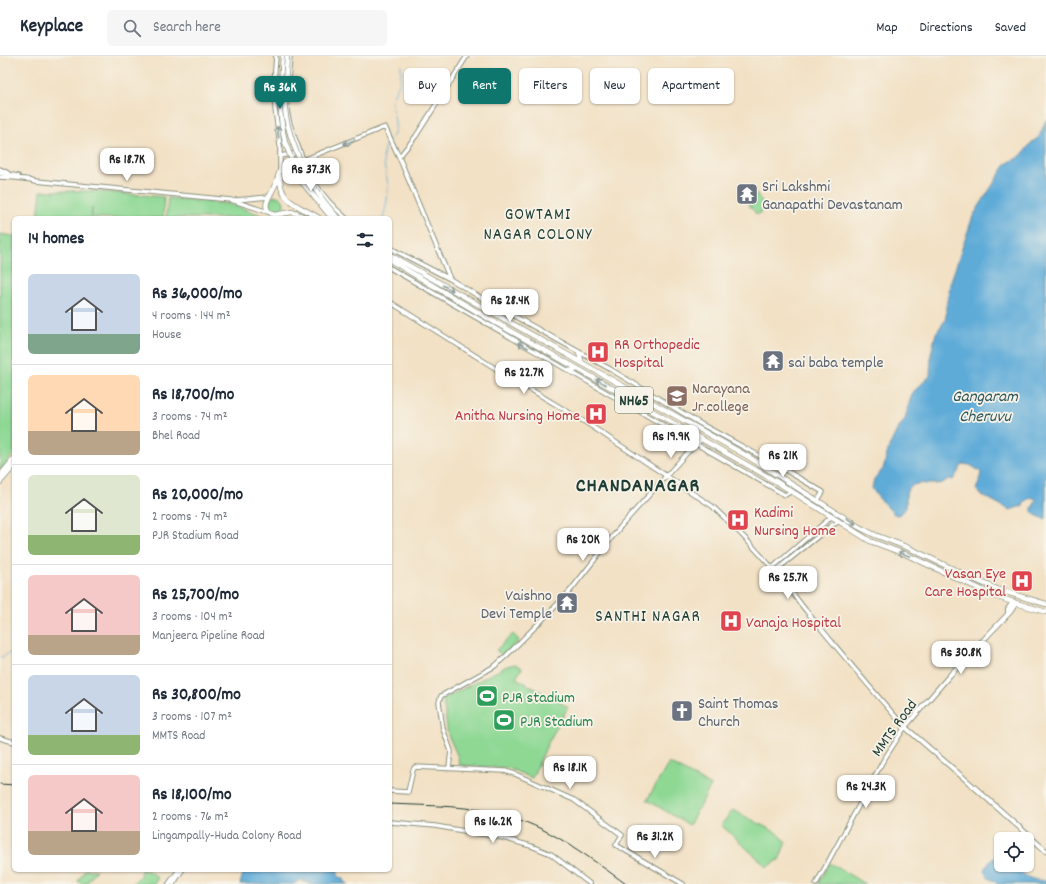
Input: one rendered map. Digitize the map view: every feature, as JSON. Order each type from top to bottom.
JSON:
[{"type":"main road","points":[[283,56],[280,98],[285,142],[302,182],[330,216]]},
{"type":"main road","points":[[289,56],[285,110],[290,133],[300,162],[310,183],[336,216]]},
{"type":"main road","points":[[270,216],[266,208],[266,203],[280,171]]},
{"type":"main road","points":[[280,171],[281,189],[286,197],[295,205],[315,216]]},
{"type":"main road","points":[[268,212],[274,215],[292,212],[303,216]]},
{"type":"main road","name":"NH65","points":[[392,256],[747,456],[859,527],[875,535],[903,545],[976,580],[1022,598],[1046,604]]},
{"type":"main road","name":"NH65","points":[[392,261],[496,323],[792,491],[830,519],[839,522],[870,541],[905,554],[995,596],[1046,612]]},
{"type":"main road","points":[[579,353],[582,363]]},
{"type":"main road","points":[[569,371],[578,369]]},
{"type":"main road","points":[[661,416],[665,410]]},
{"type":"main road","points":[[0,476],[12,462]]},
{"type":"main road","points":[[0,482],[12,468]]},
{"type":"main road","points":[[773,480],[777,475]]},
{"type":"main road","name":"MMTS Road","points":[[905,727],[950,675],[1011,611],[1014,603]]},
{"type":"main road","points":[[905,727],[1046,851]]},
{"type":"main road","points":[[169,884],[178,872]]},
{"type":"main road","points":[[173,884],[181,872]]},
{"type":"street","points":[[276,56],[274,83],[280,171]]},
{"type":"street","points":[[289,56],[287,109],[300,152],[312,180],[334,208],[344,216]]},
{"type":"street","points":[[399,157],[416,136],[457,74],[467,56]]},
{"type":"street","points":[[303,160],[385,127],[450,280]]},
{"type":"street","points":[[280,156],[300,152]]},
{"type":"street","points":[[0,169],[21,177],[36,180],[231,200],[269,197]]},
{"type":"street","points":[[0,173],[13,174]]},
{"type":"street","points":[[0,177],[21,177]]},
{"type":"street","points":[[231,200],[268,212]]},
{"type":"street","points":[[392,249],[610,370],[701,424],[823,492],[818,500]]},
{"type":"street","points":[[414,282],[423,266]]},
{"type":"street","points":[[392,269],[785,495],[792,491]]},
{"type":"street","points":[[392,303],[498,370],[585,422],[712,506],[774,570],[882,703],[905,727]]},
{"type":"street","points":[[695,443],[696,436]]},
{"type":"street","points":[[449,768],[451,751],[443,729],[439,702],[440,698],[446,693],[495,666],[549,614],[570,591],[621,526],[695,443],[702,439]]},
{"type":"street","points":[[774,570],[799,545],[830,519],[832,525]]},
{"type":"street","points":[[774,570],[832,525],[839,522]]},
{"type":"street","points":[[799,545],[803,549]]},
{"type":"street","name":"MMTS Road","points":[[816,884],[883,761],[905,727]]},
{"type":"street","points":[[0,738],[12,741]]},
{"type":"street","points":[[392,791],[408,792],[413,770],[416,767],[505,771],[515,774],[574,800],[622,835],[616,845],[683,884]]},
{"type":"street","points":[[392,822],[450,829],[499,837],[530,846],[551,854],[590,884]]},
{"type":"green space","points":[[41,191],[92,191],[164,197],[163,216],[92,216],[92,207],[91,216],[38,216]]},
{"type":"green space","points":[[755,193],[767,207],[757,215],[748,204],[750,202],[748,200]]},
{"type":"green space","points":[[276,196],[283,201],[284,204],[279,211],[276,212],[269,207],[268,204],[273,197]]},
{"type":"green space","points":[[168,198],[230,204],[264,216],[166,216]]},
{"type":"green space","points":[[0,234],[12,236],[12,456],[0,471]]},
{"type":"green space","points":[[513,634],[519,640],[503,657],[496,650]]},
{"type":"green space","name":"PJR Stadium","points":[[515,664],[522,668],[516,678],[568,707],[548,743],[532,778],[508,768],[459,765],[458,757],[448,735],[443,699],[507,666]]},
{"type":"green space","points":[[669,763],[711,786],[689,825],[647,800]]},
{"type":"green space","points":[[733,810],[779,834],[786,842],[779,860],[767,867],[721,825]]},
{"type":"green space","points":[[830,863],[865,884],[818,884]]},
{"type":"green space","points":[[84,872],[95,872],[86,884],[82,884],[78,881]]},
{"type":"green space","points":[[141,872],[150,872],[158,878],[154,884],[132,884],[140,876]]},
{"type":"water","name":"Gangaram Cheruvu","points":[[1046,120],[1046,197],[1043,201],[1046,206],[1046,519],[1033,513],[1032,508],[1036,501],[1035,498],[1030,498],[1022,506],[1010,510],[980,494],[976,489],[981,472],[970,465],[963,464],[953,480],[948,479],[939,484],[913,485],[907,492],[906,507],[903,512],[898,515],[894,514],[877,496],[872,488],[874,479],[883,469],[889,447],[897,430],[905,419],[911,396],[914,391],[930,376],[931,354],[936,333],[946,317],[946,307],[950,284],[973,216],[1006,164],[1021,156],[1031,143],[1039,137]]},
{"type":"water","points":[[994,858],[994,872],[1021,872],[1032,879],[1046,880],[1046,884],[997,884],[988,878],[984,870]]},
{"type":"water","points":[[243,872],[338,872],[338,877],[343,878],[343,881],[348,884],[310,884],[300,880],[294,884],[240,884]]},
{"type":"waterway","points":[[392,137],[395,129],[392,99],[400,81],[401,65]]},
{"type":"waterway","points":[[384,216],[387,202],[388,187],[383,156],[385,145],[389,139]]},
{"type":"waterway","points":[[0,658],[12,652]]},
{"type":"railway","points":[[0,784],[12,785]]},
{"type":"railway","points":[[392,804],[466,808],[511,817],[542,829],[557,837],[626,884]]},
{"type":"place","name":"Sri Lakshmi Ganapathi Devastanam","points":[[747,194]]},
{"type":"place","name":"RR Orthopedic Hospital","points":[[598,352]]},
{"type":"place","name":"sai baba temple","points":[[773,361]]},
{"type":"place","name":"Narayana Jr.college","points":[[677,396]]},
{"type":"place","name":"Anitha Nursing Home","points":[[596,414]]},
{"type":"place","name":"Kadimi Nursing Home","points":[[738,520]]},
{"type":"place","name":"Vasan Eye Care Hospital","points":[[1022,581]]},
{"type":"place","name":"Vaishno Devi Temple","points":[[567,603]]},
{"type":"place","name":"Vanaja Hospital","points":[[731,621]]},
{"type":"place","name":"PJR stadium","points":[[487,696]]},
{"type":"place","name":"Saint Thomas Church","points":[[682,711]]},
{"type":"place","name":"PJR Stadium","points":[[504,720]]},
{"type":"district","name":"GOWTAMI NAGAR COLONY","points":[[538,223]]},
{"type":"district","name":"CHANDANAGAR","points":[[638,484]]},
{"type":"district","name":"SANTHI NAGAR","points":[[648,615]]}]
